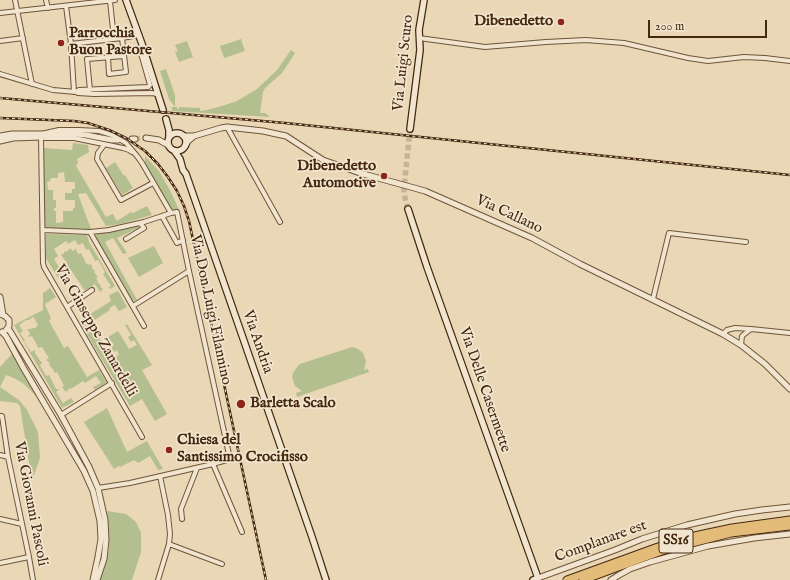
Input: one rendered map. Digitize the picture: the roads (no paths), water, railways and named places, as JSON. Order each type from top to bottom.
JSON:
[{"type":"highway","name":"SS16","points":[[567,580],[685,538],[732,528],[790,520]]},
{"type":"highway","name":"SS16","points":[[583,580],[659,552],[684,545],[731,533],[790,526]]},
{"type":"main road","points":[[126,0],[163,110]]},
{"type":"main road","name":"Via Luigi Scuro","points":[[410,129],[420,50],[419,30],[424,0]]},
{"type":"main road","points":[[166,118],[168,125],[169,148],[178,151],[184,148],[186,145],[186,140],[168,125]]},
{"type":"main road","points":[[168,140],[172,134],[176,133]]},
{"type":"main road","name":"Via Andria","points":[[178,151],[183,170],[186,174],[326,580]]},
{"type":"main road","name":"Via Delle Casermette","points":[[408,209],[536,579]]},
{"type":"street","points":[[15,0],[32,84]]},
{"type":"street","points":[[46,0],[48,8]]},
{"type":"street","points":[[0,14],[113,0],[114,39]]},
{"type":"street","points":[[66,6],[75,92]]},
{"type":"street","points":[[71,44],[139,35]]},
{"type":"street","points":[[0,41],[23,38]]},
{"type":"street","points":[[108,57],[109,74],[126,72],[122,38]]},
{"type":"street","points":[[419,38],[485,47],[586,40],[624,43],[688,58],[708,60],[744,57],[790,61]]},
{"type":"street","points":[[75,92],[79,90],[149,87],[150,85],[140,50],[142,44]]},
{"type":"street","points":[[90,90],[87,59],[124,56]]},
{"type":"street","points":[[0,74],[53,90],[94,94],[153,93],[158,95]]},
{"type":"street","points":[[227,127],[280,222]]},
{"type":"street","name":"Via Callano","points":[[183,136],[194,136],[227,127],[263,131],[286,136],[323,160],[360,173],[425,191],[532,238],[580,264],[723,334],[765,364],[790,389]]},
{"type":"street","points":[[42,136],[59,130],[99,130],[126,143],[142,163],[171,213],[108,230],[90,232],[43,230]]},
{"type":"street","points":[[0,136],[12,134],[42,136],[46,138],[74,138],[123,148],[129,150],[137,156]]},
{"type":"street","points":[[0,141],[13,138],[76,134],[118,140]]},
{"type":"street","name":"Via Giuseppe Zanardelli","points":[[42,136],[44,267],[142,436]]},
{"type":"street","points":[[186,145],[194,136]]},
{"type":"street","points":[[146,138],[168,140]]},
{"type":"street","points":[[104,145],[98,153],[97,159],[121,200],[153,183]]},
{"type":"street","name":"Via Don Luigi Filannino","points":[[171,213],[177,212],[230,459],[213,464]]},
{"type":"street","points":[[162,216],[177,243],[183,240]]},
{"type":"street","points":[[126,239],[144,228],[140,222]]},
{"type":"street","points":[[90,232],[144,326]]},
{"type":"street","points":[[653,299],[669,233],[746,242]]},
{"type":"street","points":[[133,306],[189,271]]},
{"type":"street","points":[[67,307],[92,290]]},
{"type":"street","points":[[0,297],[1,314],[9,320],[8,328],[61,415],[89,467],[98,488],[105,520],[106,540],[104,559],[97,580]]},
{"type":"street","points":[[8,328],[1,332],[6,336],[84,470],[92,490],[100,521],[101,540],[93,580]]},
{"type":"street","points":[[723,334],[731,328],[790,333]]},
{"type":"street","points":[[741,346],[742,336],[751,329]]},
{"type":"street","points":[[54,420],[55,414],[61,415],[112,383]]},
{"type":"street","name":"Via Giovanni Pascoli","points":[[0,416],[2,416],[2,432],[33,580]]},
{"type":"street","points":[[0,455],[8,456]]},
{"type":"street","points":[[92,490],[94,486],[97,486],[98,488],[130,483],[213,464],[242,532]]},
{"type":"street","points":[[182,519],[181,509],[197,468]]},
{"type":"street","points":[[158,580],[169,544],[170,527],[163,500],[160,476]]},
{"type":"street","points":[[130,483],[132,488]]},
{"type":"street","name":"Complanare est","points":[[536,579],[642,539],[687,525],[735,514],[790,507]]},
{"type":"street","points":[[0,519],[22,524]]},
{"type":"street","points":[[611,580],[630,569],[708,546],[754,538],[790,534]]},
{"type":"street","points":[[169,544],[222,564]]},
{"type":"street","points":[[0,563],[29,557]]},
{"type":"tunnel","points":[[408,209],[404,188],[410,129]]},
{"type":"tunnel","points":[[135,139],[146,138]]},
{"type":"railway","points":[[0,98],[285,123],[790,175]]},
{"type":"railway","points":[[0,118],[74,121],[88,123],[109,130],[126,138],[145,151],[158,164],[177,191],[189,221],[266,580]]},
{"type":"place","name":"Dibenedetto","points":[[561,22]]},
{"type":"place","name":"Parrocchia Buon Pastore","points":[[61,43]]},
{"type":"place","name":"Dibenedetto Automotive","points":[[384,176]]},
{"type":"place","name":"Barletta Scalo","points":[[241,404]]},
{"type":"place","name":"Chiesa del Santissimo Crocifisso","points":[[169,450]]}]
